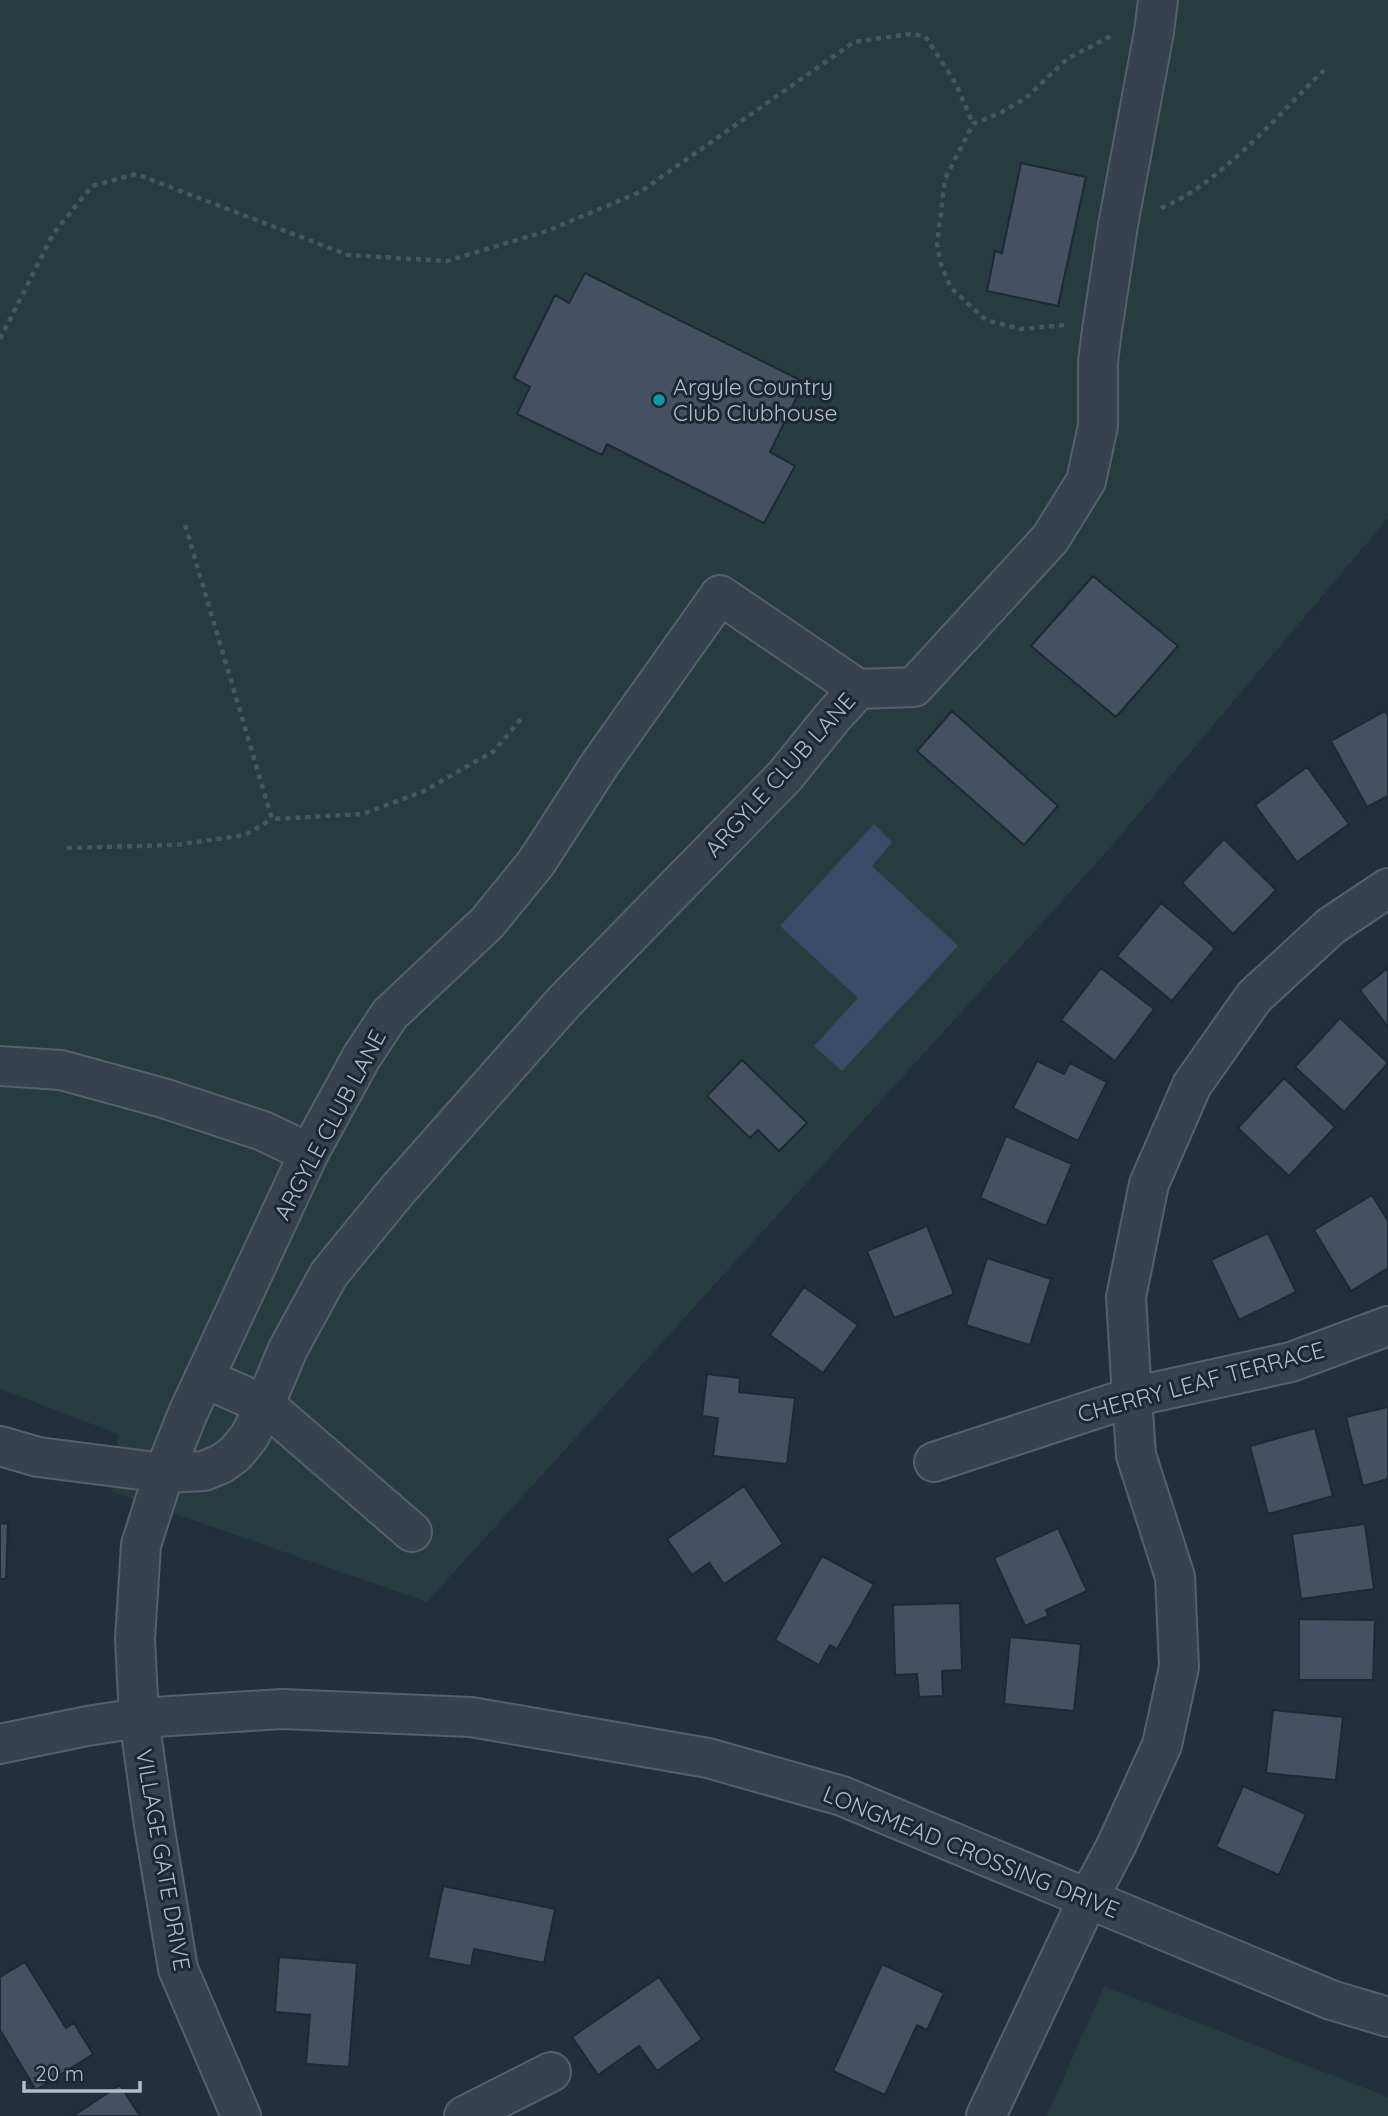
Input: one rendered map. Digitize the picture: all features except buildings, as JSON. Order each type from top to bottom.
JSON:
[{"type":"street","points":[[859,689],[914,687],[1050,539],[1086,481],[1098,426],[1098,362],[1102,330],[1156,16]]},
{"type":"street","name":"ARGYLE CLUB LANE","points":[[0,1446],[38,1457],[164,1473],[204,1471],[235,1454],[249,1437],[288,1349],[329,1274],[396,1192],[564,1002],[785,776],[859,689],[720,595],[600,764],[537,863],[487,923],[390,1014],[360,1058],[309,1153],[204,1378],[164,1473],[141,1545],[135,1639],[139,1718]]},
{"type":"street","points":[[986,2116],[1162,1745],[1179,1667],[1175,1577],[1136,1455],[1132,1397],[1126,1297],[1149,1184],[1192,1085],[1254,998],[1331,926],[1388,888]]},
{"type":"street","points":[[0,1066],[61,1070],[163,1098],[263,1130],[309,1153]]},
{"type":"street","name":"CHERRY LEAF TERRACE","points":[[934,1462],[1132,1397],[1291,1362],[1388,1326]]},
{"type":"street","points":[[204,1378],[265,1405],[412,1532]]},
{"type":"street","name":"LONGMEAD CROSSING DRIVE","points":[[0,1744],[139,1718],[282,1709],[471,1717],[708,1758],[842,1796],[1331,2000],[1388,2017]]},
{"type":"street","name":"VILLAGE GATE DRIVE","points":[[139,1718],[178,1969],[241,2116]]},
{"type":"street","points":[[464,2116],[551,2072]]},
{"type":"path","points":[[1102,330],[1064,325],[1021,329],[986,320],[951,288],[941,265],[937,244],[945,179],[974,124],[1026,98],[1067,59],[1156,16]]},
{"type":"path","points":[[0,338],[53,234],[92,186],[136,174],[348,255],[447,261],[547,231],[640,192],[854,42],[909,34],[925,36],[956,84],[974,124]]},
{"type":"path","points":[[1118,225],[1180,201],[1229,163],[1324,70]]},
{"type":"path","points":[[184,525],[272,818]]},
{"type":"path","points":[[67,848],[175,845],[245,835],[272,818],[363,814],[424,791],[494,751],[521,719]]},
{"type":"green space","points":[[0,0],[1388,0],[1388,518],[1109,849],[427,1602],[113,1492],[118,1434],[0,1389]]},
{"type":"green space","points":[[1104,1986],[1388,2097],[1388,2116],[1047,2116]]},
{"type":"water","points":[[874,824],[892,842],[872,866],[958,946],[842,1071],[814,1046],[858,998],[780,926]]},
{"type":"place","name":"Argyle Country Club Clubhouse","points":[[659,400]]}]
